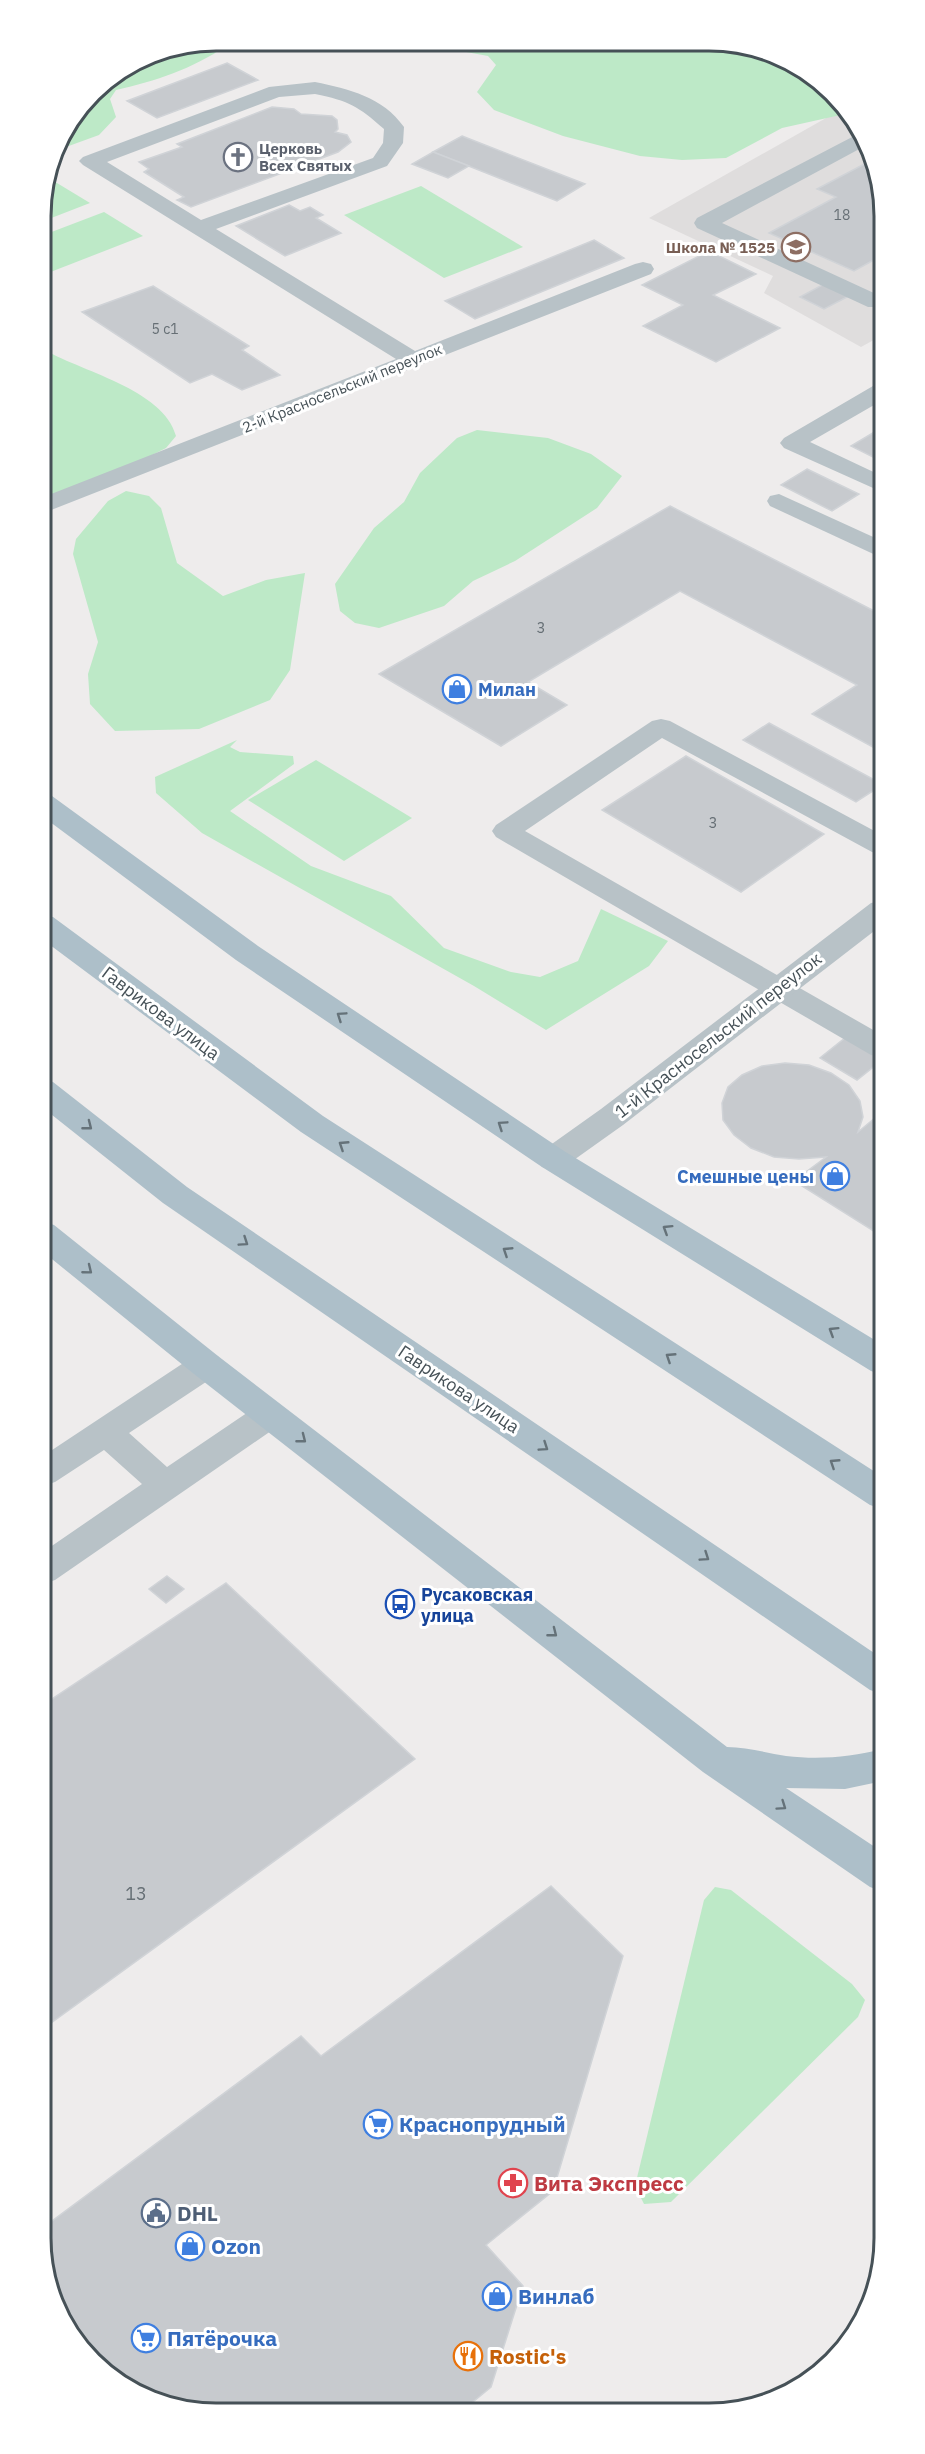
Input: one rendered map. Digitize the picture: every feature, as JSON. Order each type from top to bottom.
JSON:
[{"type":"main road","points":[[51,809],[247,953],[553,1159],[874,1356]]},
{"type":"main road","name":"Гаврикова улица","points":[[51,931],[312,1124],[874,1489]]},
{"type":"main road","name":"Гаврикова улица","points":[[51,1096],[175,1195],[874,1673]]},
{"type":"main road","points":[[51,1240],[269,1415],[717,1761],[874,1868]]},
{"type":"main road","points":[[717,1761],[797,1774],[860,1773],[874,1768]]},
{"type":"street","name":"1-й Красносельский переулок","points":[[553,1159],[612,1118],[874,916]]},
{"type":"lane","points":[[199,228],[380,162],[393,143],[394,128],[373,109],[350,95],[315,88],[276,91],[90,161],[199,228],[414,360]]},
{"type":"lane","points":[[857,142],[705,223],[874,301]]},
{"type":"lane","name":"2-й Красносельский переулок","points":[[51,503],[643,269]]},
{"type":"lane","points":[[874,395],[792,443],[874,481]]},
{"type":"lane","points":[[779,501],[874,547]]},
{"type":"lane","points":[[874,842],[661,727],[506,831],[874,1042]]},
{"type":"lane","points":[[51,1468],[206,1365]]},
{"type":"lane","points":[[51,1565],[269,1415]]},
{"type":"lane","points":[[105,1431],[166,1486]]},
{"type":"shaded area","name":"Школа № 1525","points":[[837,112],[857,143],[873,194],[874,340],[861,347],[764,293],[773,276],[649,218]]},
{"type":"green space","points":[[218,51],[187,68],[145,83],[116,90],[110,99],[116,117],[99,135],[66,147],[85,115],[99,99],[133,73],[183,54]]},
{"type":"green space","points":[[461,51],[731,52],[762,60],[801,79],[826,99],[839,115],[782,128],[726,158],[682,160],[640,156],[563,136],[494,110],[477,92],[496,65],[488,56]]},
{"type":"green space","points":[[55,182],[90,203],[51,218]]},
{"type":"green space","points":[[421,186],[523,247],[444,278],[344,215]]},
{"type":"green space","points":[[104,212],[143,236],[51,272],[51,232]]},
{"type":"green space","points":[[51,353],[138,394],[155,406],[168,420],[176,436],[166,448],[87,488],[51,497]]},
{"type":"green space","points":[[477,430],[548,438],[591,454],[622,476],[597,508],[515,561],[473,581],[444,606],[379,628],[355,623],[340,611],[335,584],[374,528],[404,502],[420,473],[457,438]]},
{"type":"green space","points":[[126,491],[149,496],[161,508],[177,563],[223,596],[266,580],[305,573],[290,670],[270,700],[199,729],[115,731],[90,704],[88,674],[98,642],[73,554],[76,539],[108,501]]},
{"type":"green space","points":[[237,740],[230,747],[240,752],[293,756],[294,764],[230,811],[311,866],[391,896],[444,948],[511,972],[540,977],[578,961],[601,909],[668,941],[649,966],[546,1030],[474,986],[202,833],[156,793],[155,777]]},
{"type":"green space","points":[[316,760],[412,818],[344,861],[248,800]]},
{"type":"green space","points":[[715,1887],[731,1890],[852,1984],[865,2000],[858,2017],[671,2202],[644,2204],[635,2186],[704,1900]]},
{"type":"building","points":[[227,63],[258,80],[157,118],[127,101]]},
{"type":"building","name":"Церковь Всех Святых","points":[[272,107],[294,109],[301,114],[332,116],[337,120],[338,129],[335,132],[347,135],[351,142],[338,152],[191,207],[177,200],[184,197],[144,172],[149,169],[139,162],[182,147],[177,144]]},
{"type":"building","points":[[462,136],[585,184],[557,201],[433,152]]},
{"type":"building","points":[[433,152],[469,166],[448,178],[412,164]]},
{"type":"building","points":[[865,164],[873,194],[874,260],[854,271],[769,233],[836,197],[817,189]]},
{"type":"building","points":[[289,205],[300,211],[310,207],[323,215],[316,218],[341,233],[285,256],[236,226]]},
{"type":"building","points":[[594,240],[624,258],[475,319],[445,301]]},
{"type":"building","points":[[709,251],[756,274],[713,295],[780,328],[716,362],[643,326],[683,305],[642,285]]},
{"type":"building","points":[[824,284],[849,296],[824,309],[800,297]]},
{"type":"building","points":[[153,286],[249,346],[242,350],[280,375],[242,390],[212,374],[190,383],[82,312]]},
{"type":"building","points":[[874,432],[874,458],[851,446]]},
{"type":"building","points":[[807,469],[859,494],[832,511],[781,485]]},
{"type":"building","points":[[670,506],[874,611],[874,748],[812,714],[857,685],[680,591],[528,682],[567,705],[501,746],[379,674]]},
{"type":"building","points":[[769,723],[874,780],[874,790],[856,802],[743,740]]},
{"type":"building","points":[[686,756],[824,834],[741,892],[602,810]]},
{"type":"building","points":[[845,1038],[874,1055],[874,1066],[857,1080],[820,1058]]},
{"type":"building","points":[[785,1063],[809,1065],[831,1073],[849,1085],[860,1101],[863,1117],[858,1132],[874,1119],[874,1231],[794,1181],[826,1157],[799,1159],[774,1157],[751,1148],[734,1135],[723,1120],[722,1103],[728,1087],[742,1075],[762,1066]]},
{"type":"building","points":[[167,1576],[184,1589],[166,1603],[149,1589]]},
{"type":"building","points":[[226,1583],[415,1759],[51,2023],[51,1700]]},
{"type":"building","name":"Краснопрудный","points":[[551,1886],[623,1956],[553,2191],[486,2245],[523,2286],[491,2387],[472,2403],[216,2403],[183,2400],[143,2386],[115,2369],[85,2339],[68,2311],[54,2271],[51,2222],[301,2036],[321,2056]]},
{"type":"place","name":"Церковь Всех Святых","points":[[238,157]]},
{"type":"place","name":"Школа № 1525","points":[[796,247]]},
{"type":"place","name":"Милан","points":[[457,689]]},
{"type":"place","name":"Смешные цены","points":[[835,1176]]},
{"type":"place","name":"Русаковская улица","points":[[400,1604]]},
{"type":"place","name":"Краснопрудный","points":[[378,2124]]},
{"type":"place","name":"Вита Экспресс","points":[[513,2183]]},
{"type":"place","name":"DHL","points":[[156,2213]]},
{"type":"place","name":"Ozon","points":[[190,2246]]},
{"type":"place","name":"Винлаб","points":[[497,2296]]},
{"type":"place","name":"Пятёрочка","points":[[146,2338]]},
{"type":"place","name":"Rostic's","points":[[468,2356]]}]
